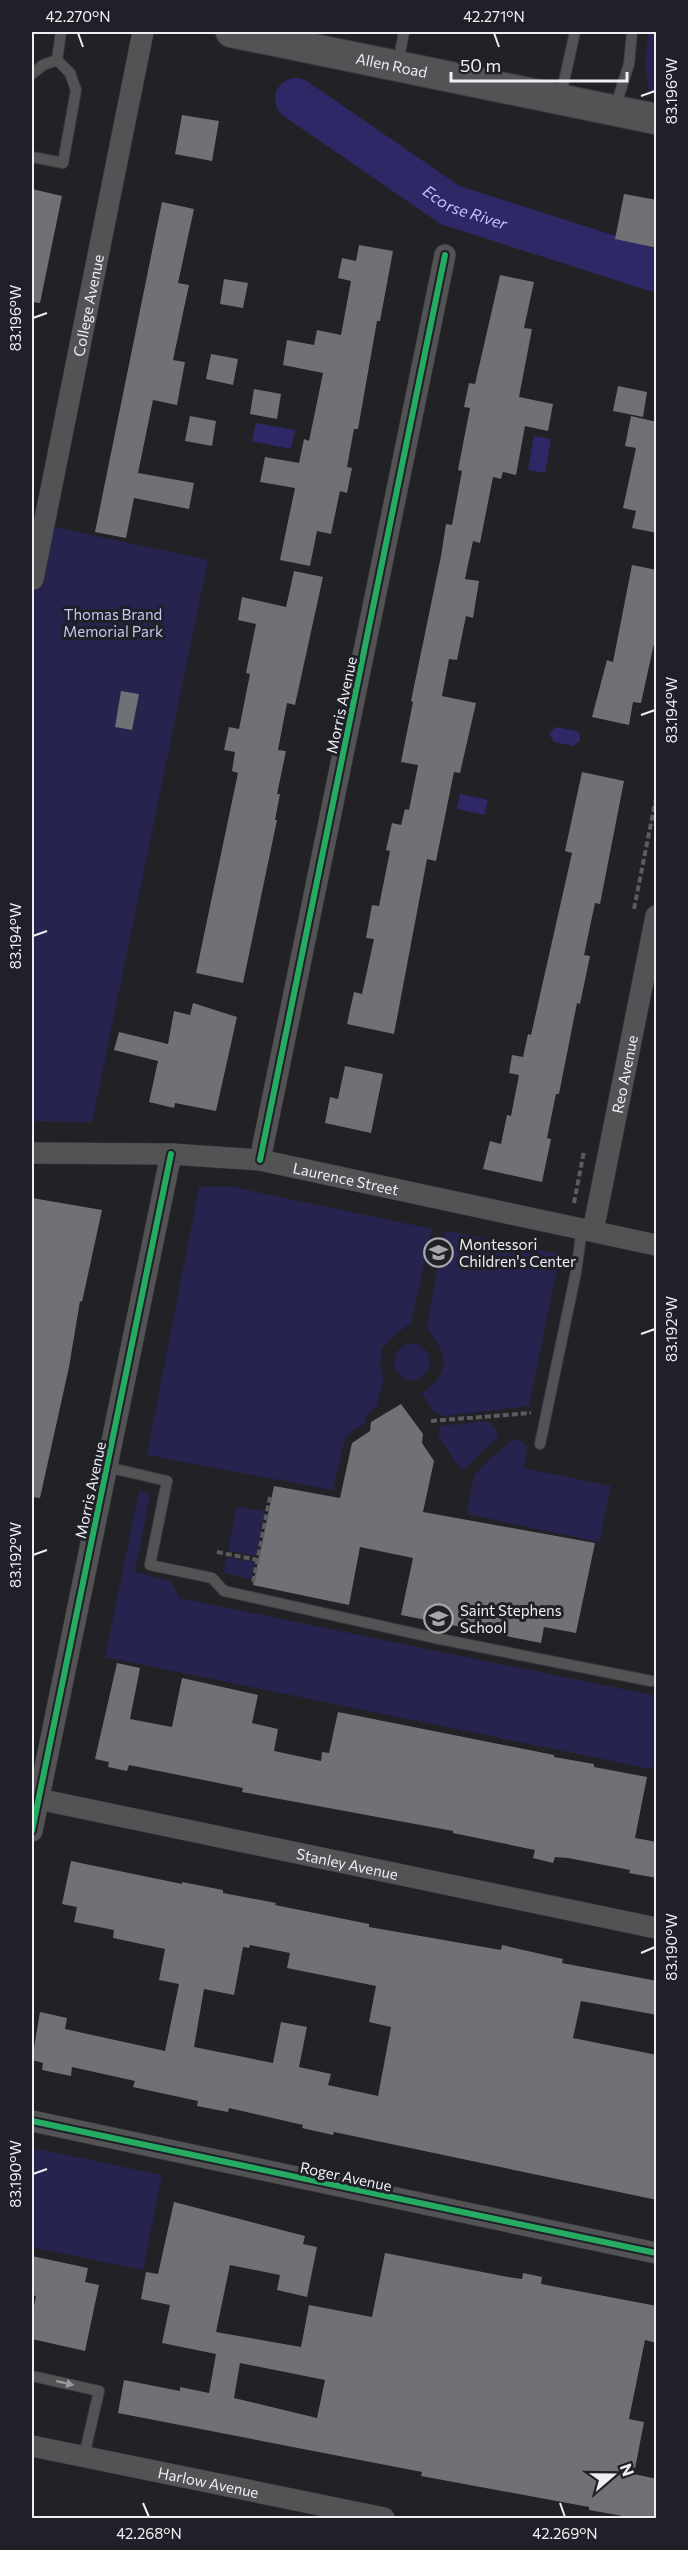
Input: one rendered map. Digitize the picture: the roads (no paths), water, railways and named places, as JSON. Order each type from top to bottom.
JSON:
[{"type":"main road","name":"Allen Road","points":[[239,32],[657,119]]},
{"type":"street","name":"College Avenue","points":[[33,579],[144,32]]},
{"type":"street","name":"Morris Avenue","points":[[260,1160],[445,255]]},
{"type":"street","name":"Reo Avenue","points":[[588,1230],[657,916]]},
{"type":"street","name":"Laurence Street","points":[[32,1153],[171,1154],[260,1160],[657,1245]]},
{"type":"street","name":"Morris Avenue","points":[[32,1831],[171,1154]]},
{"type":"street","name":"Stanley Avenue","points":[[38,1799],[657,1928]]},
{"type":"street","name":"Roger Avenue","points":[[32,2121],[657,2253]]},
{"type":"street","name":"Harlow Avenue","points":[[32,2446],[384,2518]]},
{"type":"lane","points":[[57,60],[62,32]]},
{"type":"lane","points":[[398,66],[404,32]]},
{"type":"lane","points":[[560,99],[575,32]]},
{"type":"lane","points":[[614,111],[629,64],[632,32]]},
{"type":"lane","points":[[32,74],[43,65],[57,60]]},
{"type":"lane","points":[[32,158],[63,163],[76,90],[70,73],[57,60]]},
{"type":"lane","points":[[540,1444],[576,1272],[588,1230]]},
{"type":"lane","points":[[107,1467],[167,1480],[150,1565],[212,1578],[224,1591],[435,1638],[651,1681]]},
{"type":"lane","points":[[32,2376],[99,2391],[84,2456]]},
{"type":"waterway","name":"Ecorse River","points":[[296,99],[450,205],[656,271]]},
{"type":"place","name":"Montessori Children's Center","points":[[438,1253]]},
{"type":"place","name":"Saint Stephens School","points":[[439,1619]]},
{"type":"park label","name":"Thomas Brand Memorial Park","points":[[113,622]]}]
